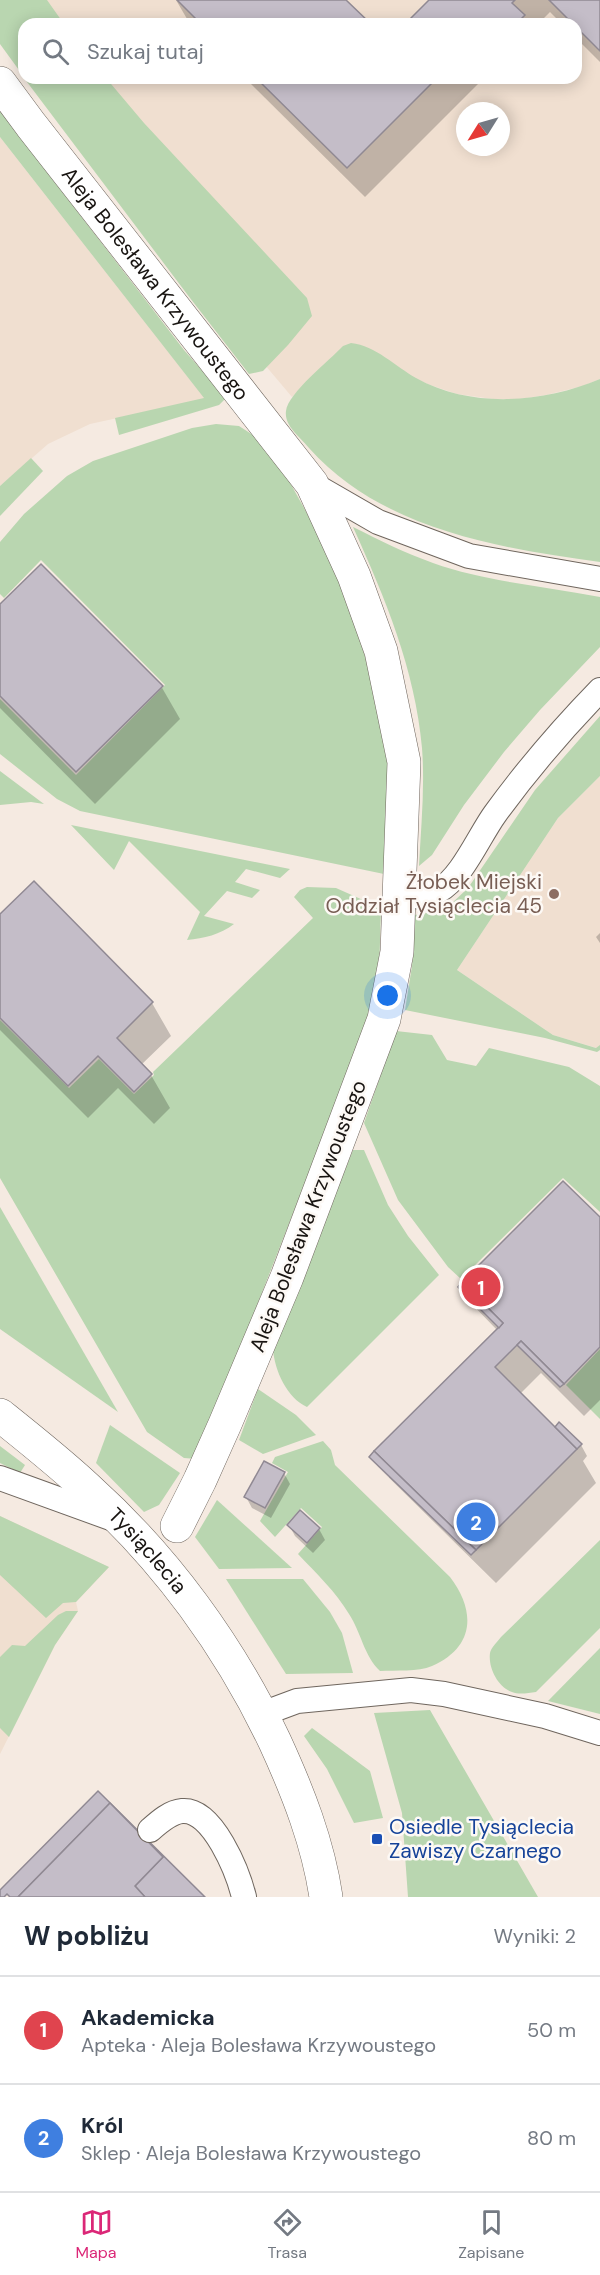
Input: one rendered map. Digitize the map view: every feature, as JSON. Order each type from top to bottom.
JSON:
[{"type":"street","name":"Aleja Bolesława Krzywoustego","points":[[0,83],[312,484],[354,576],[381,651],[404,762],[397,952],[384,1019],[287,1277],[225,1424],[177,1526]]},
{"type":"street","name":"Tysiąclecia","points":[[0,1415],[80,1482],[123,1523],[179,1587],[218,1639],[262,1714],[288,1769],[309,1826],[323,1875],[326,1897]]},
{"type":"lane","name":"Aleja Bolesława Krzywoustego","points":[[312,484],[378,522],[469,556],[600,579]]},
{"type":"lane","points":[[398,894],[417,898],[438,891],[455,876],[494,816],[534,762],[600,690]]},
{"type":"lane","points":[[0,1478],[123,1523]]},
{"type":"lane","points":[[262,1714],[297,1701],[411,1690],[444,1694],[545,1716],[600,1733]]},
{"type":"lane","points":[[150,1830],[165,1817],[183,1811],[197,1814],[217,1834],[240,1882],[244,1897]]},
{"type":"shaded area","points":[[0,0],[600,0],[600,379],[583,386],[546,395],[520,399],[493,399],[457,394],[430,385],[343,347],[292,397],[215,306],[40,84],[582,84],[582,18],[18,18]]},
{"type":"shaded area","points":[[0,137],[205,399],[90,424],[48,444],[0,486]]},
{"type":"shaded area","name":"Żłobek Miejski Oddział Tysiąclecia 45","points":[[600,776],[600,1049],[553,1035],[457,970],[558,818]]},
{"type":"shaded area","points":[[0,1516],[109,1567],[76,1602],[78,1611],[55,1645],[0,1754]]},
{"type":"green space","points":[[0,0],[47,0],[60,18],[18,18],[18,69],[0,44]]},
{"type":"green space","points":[[29,84],[111,84],[144,123],[307,298],[312,316],[263,371],[249,374]]},
{"type":"green space","points":[[0,111],[184,350],[226,398],[219,405],[119,435],[115,418],[204,398],[0,137]]},
{"type":"green space","points":[[351,343],[377,352],[416,378],[460,395],[508,399],[531,397],[578,387],[600,379],[600,562],[522,550],[443,530],[406,516],[370,498],[338,476],[293,431],[287,422],[286,411],[288,404],[301,386],[343,346]]},
{"type":"green space","points":[[216,424],[239,426],[253,435],[288,479],[335,570],[374,685],[389,760],[384,874],[80,811],[57,799],[0,754],[0,699],[76,775],[165,685],[41,560],[4,598],[0,594],[0,542],[24,514],[67,476],[93,461],[192,428]]},
{"type":"green space","points":[[31,458],[43,471],[0,516],[0,486]]},
{"type":"green space","points":[[353,527],[412,555],[474,575],[600,597],[600,647],[504,752],[464,805],[432,855],[419,866],[423,777],[422,748],[413,690],[387,607]]},
{"type":"green space","points":[[600,716],[600,776],[558,818],[457,970],[553,1035],[596,1048],[600,1045],[600,1050],[597,1052],[545,1038],[405,1010],[412,966],[415,915],[433,912],[451,904],[468,888],[535,790]]},
{"type":"green space","points":[[0,771],[44,804],[31,802],[0,805]]},
{"type":"green space","points":[[71,825],[290,869],[280,878],[246,869],[235,882],[260,890],[252,898],[227,891],[204,916],[234,924],[212,935],[187,940],[200,912],[129,841],[114,870]]},
{"type":"green space","points":[[307,887],[336,888],[381,908],[379,976],[365,1029],[197,1459],[184,1458],[147,1432],[0,1178],[0,1020],[69,1088],[99,1059],[134,1094],[154,1075],[153,1072],[313,918],[294,897],[300,890]]},
{"type":"green space","points":[[396,1031],[432,1035],[447,1060],[476,1066],[489,1048],[569,1067],[600,1086],[600,1212],[563,1178],[461,1279],[448,1267],[398,1200],[364,1123]]},
{"type":"green space","points":[[353,1150],[364,1150],[388,1205],[408,1236],[439,1275],[307,1407],[288,1391],[283,1383],[273,1350]]},
{"type":"green space","points":[[0,1207],[118,1412],[0,1329]]},
{"type":"green space","points":[[600,1349],[600,1419],[566,1385]]},
{"type":"green space","points":[[258,1389],[296,1415],[316,1435],[263,1454],[239,1440]]},
{"type":"green space","points":[[110,1425],[180,1473],[159,1505],[144,1512],[96,1463]]},
{"type":"green space","points":[[323,1441],[331,1450],[335,1465],[450,1577],[458,1590],[467,1615],[467,1627],[457,1649],[432,1666],[414,1670],[380,1671],[366,1651],[344,1606],[298,1554],[322,1527],[301,1508],[275,1537],[260,1521],[288,1472],[272,1463],[275,1457]]},
{"type":"green space","points":[[0,1446],[25,1465],[20,1473],[0,1463]]},
{"type":"green space","points":[[217,1500],[292,1568],[219,1569],[195,1537]]},
{"type":"green space","points":[[0,1516],[109,1567],[76,1602],[63,1603],[46,1618],[0,1575]]},
{"type":"green space","points":[[600,1540],[600,1628],[536,1692],[524,1694],[507,1690],[492,1671],[490,1653],[492,1649],[501,1637]]},
{"type":"green space","points":[[226,1579],[303,1579],[330,1612],[342,1633],[353,1673],[286,1674]]},
{"type":"green space","points":[[66,1611],[78,1611],[55,1645],[9,1737],[0,1728],[0,1657],[12,1645],[25,1646],[58,1615]]},
{"type":"green space","points":[[600,1648],[600,1714],[548,1701]]},
{"type":"green space","points":[[430,1710],[538,1897],[408,1897],[402,1813],[374,1713]]},
{"type":"green space","points":[[312,1728],[370,1771],[383,1818],[354,1823],[327,1769],[304,1736]]},
{"type":"building","points":[[177,0],[346,0],[365,18],[195,18]]},
{"type":"building","points":[[429,0],[515,0],[512,3],[525,15],[522,18],[411,18]]},
{"type":"building","points":[[549,0],[600,0],[600,51],[582,33],[582,18],[567,18]]},
{"type":"building","points":[[262,84],[431,84],[347,168]]},
{"type":"building","points":[[41,564],[163,686],[76,772],[0,696],[0,604]]},
{"type":"building","points":[[34,881],[153,1002],[117,1038],[152,1074],[134,1092],[98,1056],[68,1086],[0,1018],[0,914]]},
{"type":"building","points":[[563,1181],[600,1217],[600,1347],[564,1384],[521,1341],[495,1367],[577,1449],[476,1550],[374,1451],[503,1323],[462,1282]]},
{"type":"building","points":[[462,1282],[503,1323],[499,1328],[458,1287]]},
{"type":"building","points":[[521,1341],[564,1384],[560,1387],[517,1345]]},
{"type":"building","points":[[559,1422],[582,1444],[577,1449],[555,1427]]},
{"type":"building","points":[[374,1451],[476,1550],[471,1555],[369,1457]]},
{"type":"building","points":[[264,1461],[285,1472],[265,1508],[244,1497]]},
{"type":"building","points":[[300,1510],[320,1528],[307,1543],[287,1525]]},
{"type":"building","points":[[98,1791],[205,1897],[145,1897],[135,1886],[163,1857],[110,1803],[18,1897],[10,1897],[7,1894],[0,1897],[0,1890]]},
{"type":"building","points":[[110,1803],[163,1857],[135,1886],[145,1897],[18,1897]]},
{"type":"place","name":"Żłobek Miejski Oddział Tysiąclecia 45","points":[[554,894]]},
{"type":"place","name":"Akademicka","points":[[481,1287]]},
{"type":"place","name":"Król","points":[[476,1522]]},
{"type":"place","name":"Osiedle Tysiąclecia Zawiszy Czarnego","points":[[377,1839]]}]
